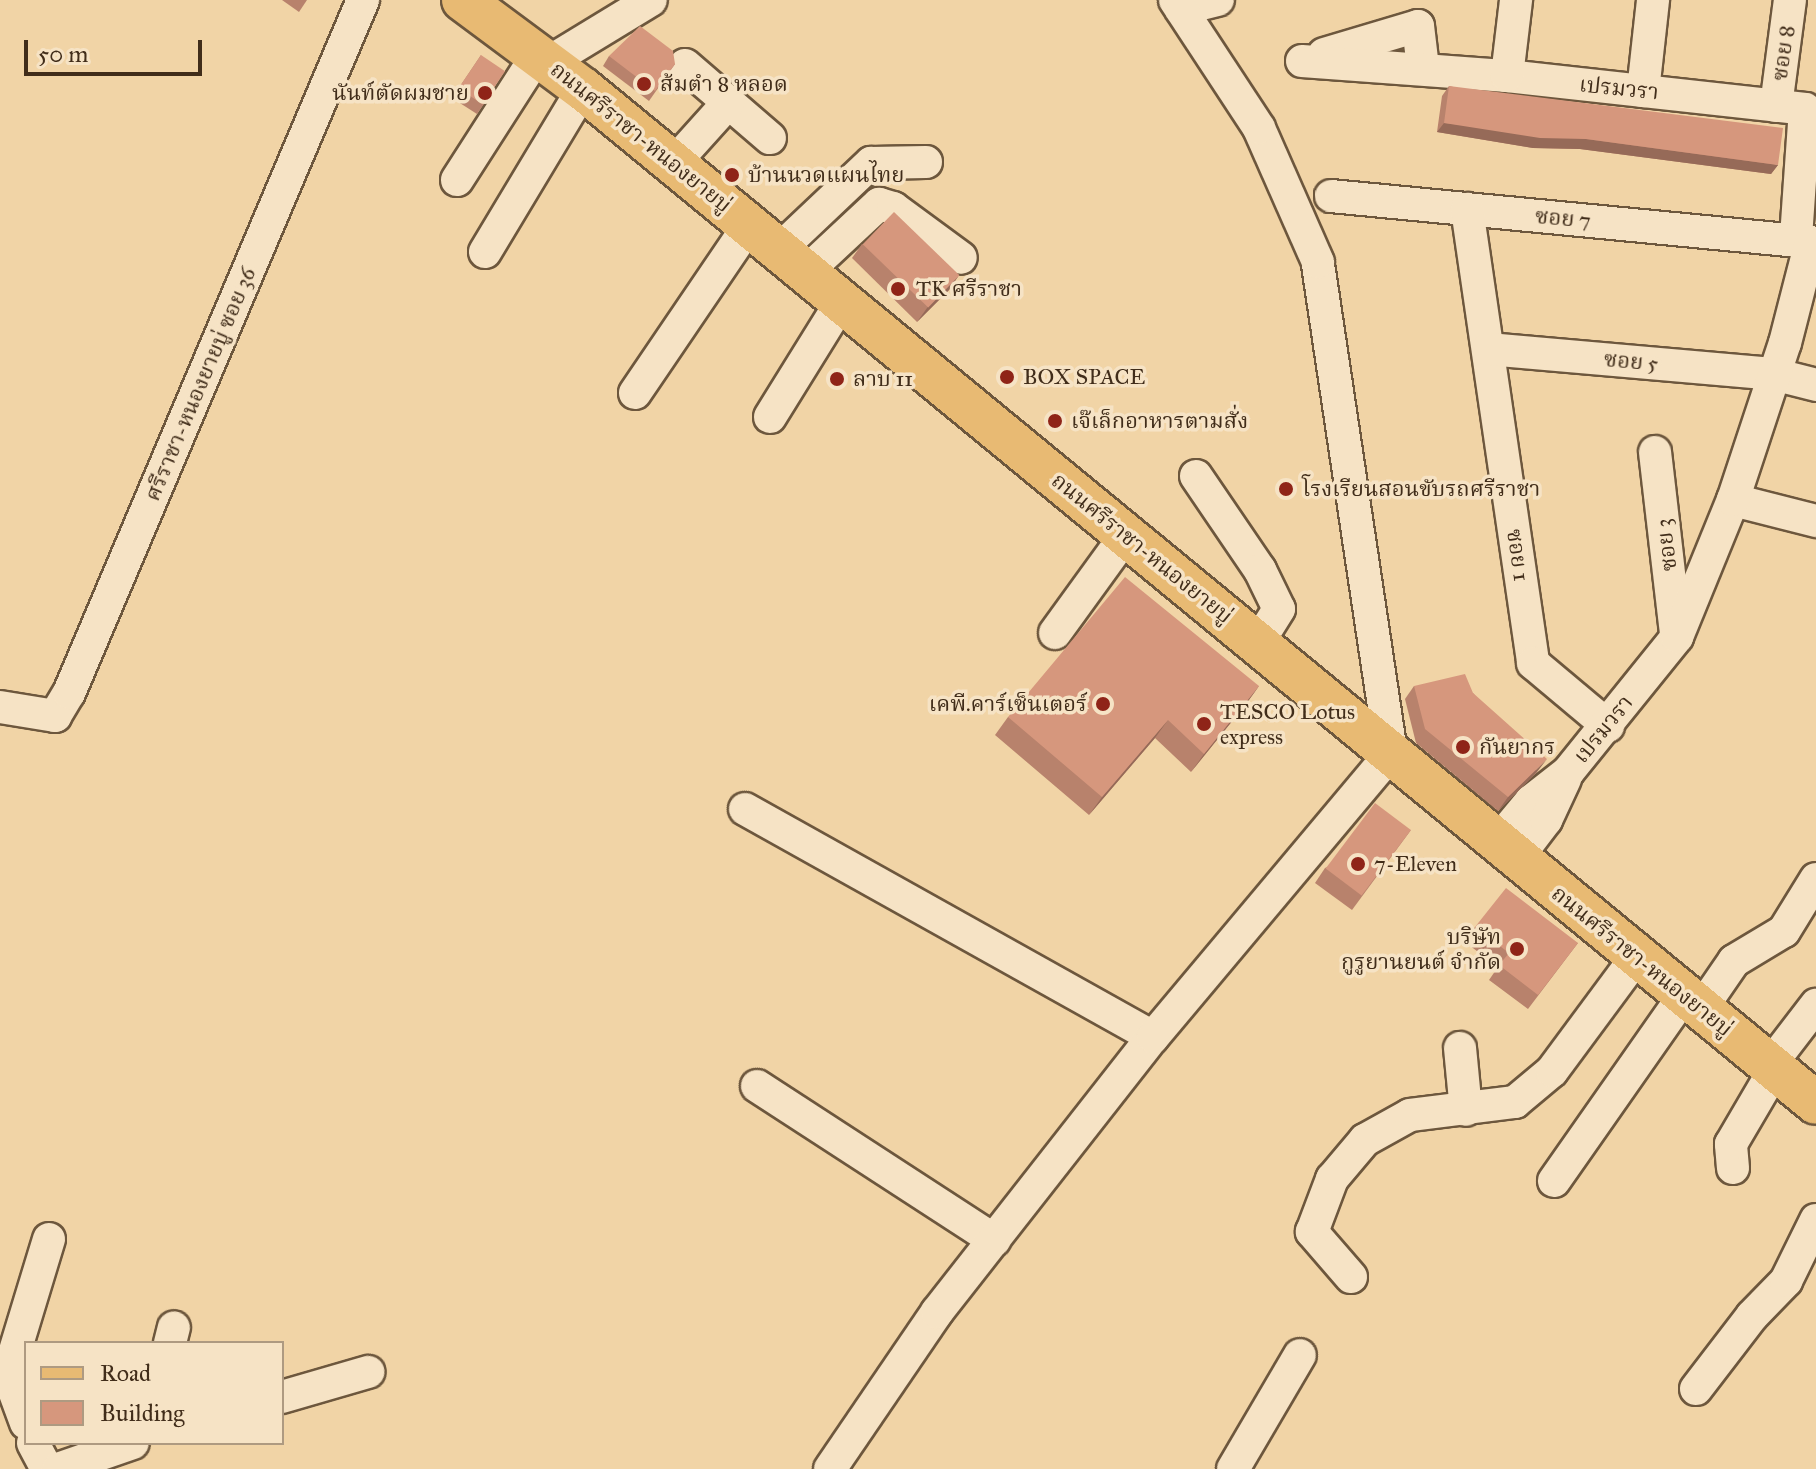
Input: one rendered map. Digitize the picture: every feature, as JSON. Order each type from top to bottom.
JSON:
[{"type":"main road","name":"ถนนศรีราชา-หนองยายบู่","points":[[463,0],[544,58],[674,163],[1816,1103]]},
{"type":"street","name":"ศรีราชา-หนองยายบู่ ซอย 36","points":[[0,707],[55,716],[69,693],[363,0]]},
{"type":"street","points":[[457,180],[544,58],[651,0]]},
{"type":"street","points":[[830,1469],[994,1240],[1153,1037],[1391,753],[1318,262],[1259,128],[1178,5],[1218,0]]},
{"type":"street","points":[[1507,76],[1516,0]]},
{"type":"street","points":[[1643,91],[1653,0]]},
{"type":"street","name":"ซอย 8","points":[[1776,106],[1790,0]]},
{"type":"street","name":"เปรมวรา","points":[[1423,68],[1418,26],[1302,61],[1507,76],[1805,109],[1808,241],[1773,374],[1733,500],[1677,637],[1568,772],[1546,820],[1507,850]]},
{"type":"street","points":[[685,65],[770,138]]},
{"type":"street","points":[[485,252],[583,89]]},
{"type":"street","points":[[674,163],[728,103]]},
{"type":"street","points":[[635,393],[778,249],[871,163],[926,162]]},
{"type":"street","name":"ซอย 7","points":[[1331,196],[1808,241]]},
{"type":"street","points":[[778,249],[879,204],[961,258]]},
{"type":"street","name":"ซอย 1","points":[[1467,209],[1533,663],[1608,726]]},
{"type":"street","points":[[770,417],[842,301]]},
{"type":"street","name":"ซอย 5","points":[[1488,349],[1773,374],[1816,385]]},
{"type":"street","name":"ซอย 3","points":[[1655,452],[1677,637]]},
{"type":"street","points":[[1196,476],[1260,570],[1279,609],[1258,643]]},
{"type":"street","points":[[1733,500],[1816,521]]},
{"type":"street","points":[[1055,633],[1126,535]]},
{"type":"street","points":[[745,809],[1153,1037]]},
{"type":"street","points":[[1554,1181],[1693,1002],[1734,961],[1784,931],[1816,879]]},
{"type":"street","points":[[1351,1277],[1312,1232],[1332,1179],[1365,1140],[1410,1115],[1515,1102],[1552,1071],[1637,956]]},
{"type":"street","points":[[1733,1168],[1731,1144],[1772,1067],[1816,1005]]},
{"type":"street","points":[[1460,1048],[1466,1110]]},
{"type":"street","points":[[757,1086],[994,1240]]},
{"type":"street","points":[[1696,1389],[1752,1316],[1786,1281],[1816,1220]]},
{"type":"street","points":[[24,1418],[8,1374],[49,1239]]},
{"type":"street","points":[[1233,1469],[1300,1355]]},
{"type":"street","points":[[284,1396],[368,1372]]},
{"type":"street","points":[[34,1445],[47,1469]]},
{"type":"street","points":[[58,1469],[127,1445]]},
{"type":"building","name":"ส้มตำ 8 หลอด","points":[[640,26],[673,51],[675,64],[655,91],[609,56]]},
{"type":"building","points":[[481,55],[505,71],[483,104],[459,88]]},
{"type":"building","points":[[1449,86],[1783,128],[1778,165],[1586,139],[1540,138],[1444,123]]},
{"type":"building","points":[[894,212],[959,275],[928,308],[863,244]]},
{"type":"building","name":"เคพี.คาร์เซ็นเตอร์","points":[[1125,577],[1259,686],[1204,754],[1168,720],[1102,797],[1008,717]]},
{"type":"building","points":[[1465,674],[1473,693],[1547,759],[1508,797],[1425,729],[1414,686]]},
{"type":"building","name":"7-Eleven","points":[[1375,803],[1411,830],[1362,896],[1326,868]]},
{"type":"building","name":"บริษัท กูรูยานยนต์ จำกัด","points":[[1506,888],[1578,943],[1538,995],[1499,965],[1509,953],[1475,927]]},
{"type":"place","name":"ส้มตำ 8 หลอด","points":[[644,84]]},
{"type":"place","name":"นันท์ตัดผมชาย","points":[[485,93]]},
{"type":"place","name":"บ้านนวดแผนไทย","points":[[732,175]]},
{"type":"place","name":"TK ศรีราชา","points":[[898,289]]},
{"type":"place","name":"BOX SPACE","points":[[1007,377]]},
{"type":"place","name":"ลาบ 11","points":[[837,379]]},
{"type":"place","name":"เจ๊เล็กอาหารตามสั่ง","points":[[1055,421]]},
{"type":"place","name":"โรงเรียนสอนขับรถศรีราชา","points":[[1286,489]]},
{"type":"place","name":"เคพี.คาร์เซ็นเตอร์","points":[[1103,704]]},
{"type":"place","name":"TESCO Lotus express","points":[[1204,724]]},
{"type":"place","name":"กันยากร","points":[[1463,747]]},
{"type":"place","name":"7-Eleven","points":[[1358,864]]},
{"type":"place","name":"บริษัท กูรูยานยนต์ จำกัด","points":[[1517,949]]}]
